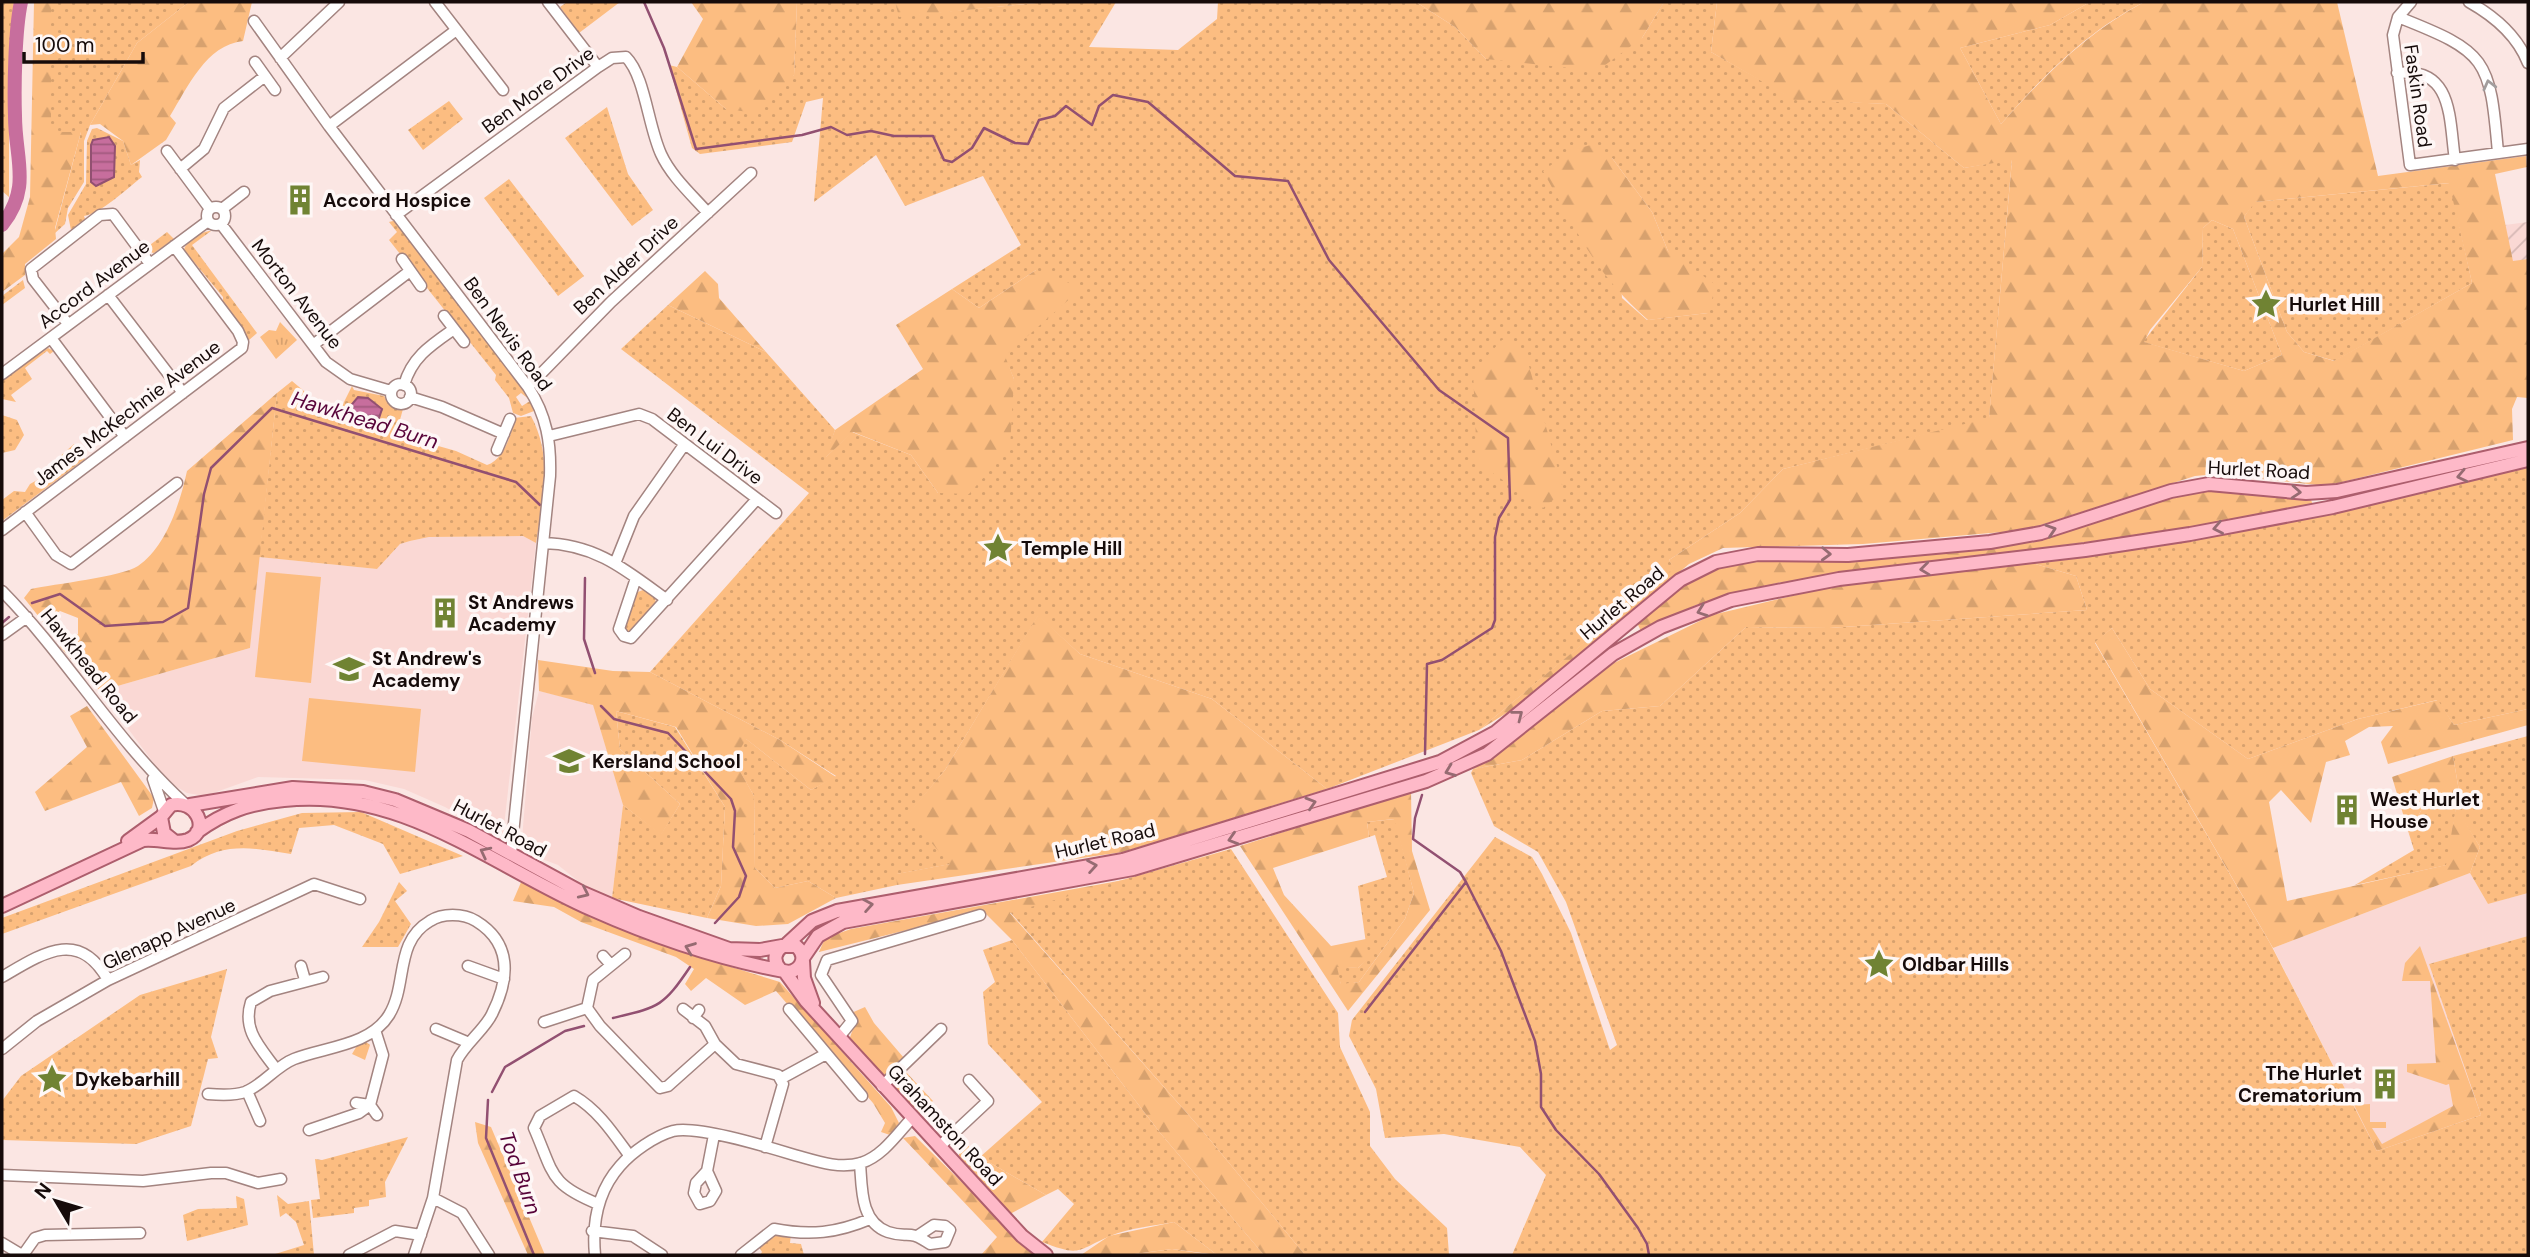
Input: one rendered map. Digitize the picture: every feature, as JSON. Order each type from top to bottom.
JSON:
[{"type":"main road","name":"Hurlet Road","points":[[187,804],[293,788],[352,790],[416,808],[615,907],[729,949],[760,950],[785,945],[812,921],[837,911],[1123,860],[1440,762],[1496,732],[1680,580],[1716,562],[1758,554],[1848,555],[1990,542],[2040,533],[2171,491],[2209,484],[2306,493],[2337,491],[2528,448]]},
{"type":"main road","name":"Hurlet Road","points":[[803,960],[818,936],[843,922],[1133,869],[1461,767],[1512,736],[1613,654],[1661,627],[1731,600],[1839,579],[2085,550],[2190,534],[2333,507],[2528,460]]},
{"type":"main road","name":"Hurlet Road","points":[[197,832],[222,814],[272,801],[315,798],[369,804],[414,818],[477,848],[554,891],[634,927],[715,957],[782,970]]},
{"type":"main road","points":[[2,906],[143,840],[187,840],[197,832],[198,814],[187,804],[172,805],[110,854]]},
{"type":"main road","points":[[162,814],[164,833],[174,841]]},
{"type":"main road","points":[[785,945],[799,949],[803,960],[794,971],[782,970],[775,957],[785,945]]},
{"type":"main road","name":"Grahamston Road","points":[[803,960],[806,987],[820,1015]]},
{"type":"main road","name":"Grahamston Road","points":[[782,970],[797,991],[882,1086],[1022,1236],[1046,1255]]},
{"type":"street","points":[[280,58],[339,2]]},
{"type":"street","points":[[435,2],[503,90]]},
{"type":"street","points":[[548,2],[598,67]]},
{"type":"street","points":[[2411,2],[2398,17],[2450,38],[2478,60],[2490,89],[2498,153]]},
{"type":"street","points":[[2469,2],[2506,29],[2523,49],[2528,63]]},
{"type":"street","name":"Faskin Road","points":[[2398,17],[2393,35],[2410,165],[2528,149]]},
{"type":"street","name":"Ben Nevis Road","points":[[254,22],[329,126],[528,387],[550,436],[550,476],[511,853]]},
{"type":"street","points":[[329,126],[455,31]]},
{"type":"street","name":"Ben More Drive","points":[[396,215],[598,67],[612,58],[626,57],[634,65],[648,122],[662,156],[708,213]]},
{"type":"street","points":[[255,62],[275,90]]},
{"type":"street","points":[[2397,73],[2426,75],[2442,89],[2455,160]]},
{"type":"street","points":[[180,169],[204,149],[224,108],[265,76]]},
{"type":"street","points":[[167,150],[210,209],[208,221],[212,225],[221,224],[225,218],[222,209]]},
{"type":"street","name":"Ben Alder Drive","points":[[528,387],[563,348],[751,173]]},
{"type":"street","points":[[210,209],[222,209],[244,192]]},
{"type":"street","points":[[68,324],[33,279],[31,269],[93,219],[104,213],[113,214],[150,264]]},
{"type":"street","name":"Accord Avenue","points":[[2,374],[208,221]]},
{"type":"street","name":"Morton Avenue","points":[[221,224],[335,371],[350,379],[391,391]]},
{"type":"street","name":"James McKechnie Avenue","points":[[2,530],[242,348],[243,342],[174,246]]},
{"type":"street","points":[[402,259],[421,286]]},
{"type":"street","points":[[313,345],[410,271]]},
{"type":"street","points":[[108,295],[183,393]]},
{"type":"street","points":[[444,316],[464,342]]},
{"type":"street","points":[[404,385],[408,371],[423,351],[454,329]]},
{"type":"street","points":[[51,338],[125,437]]},
{"type":"street","points":[[396,385],[404,385],[409,390],[410,397],[405,403],[398,404],[391,399],[391,391],[396,385]]},
{"type":"street","points":[[410,397],[442,407],[503,434]]},
{"type":"street","name":"Ben Lui Drive","points":[[550,436],[639,414],[652,419],[776,513]]},
{"type":"street","points":[[497,450],[510,419]]},
{"type":"street","points":[[616,561],[634,516],[684,444]]},
{"type":"street","points":[[24,512],[56,555],[71,564],[177,483]]},
{"type":"street","points":[[636,578],[620,629],[624,636],[631,638],[757,499]]},
{"type":"street","points":[[543,543],[563,543],[616,561],[667,600]]},
{"type":"street","name":"Hawkhead Road","points":[[2,591],[27,617],[147,767],[187,804]]},
{"type":"street","points":[[2,635],[27,617]]},
{"type":"street","name":"Hawkhead Road","points":[[147,767],[159,789],[162,814]]},
{"type":"street","name":"Glenapp Avenue","points":[[2,1049],[37,1021],[108,980],[314,884],[360,899]]},
{"type":"street","points":[[208,1094],[247,1091],[293,1059],[375,1030],[388,1016],[394,1003],[408,942],[418,928],[433,918],[453,915],[471,918],[486,927],[501,943],[504,953],[504,979],[492,1015],[467,1042],[452,1078],[448,1125],[433,1198],[414,1255]]},
{"type":"street","points":[[839,1037],[852,1021],[821,975],[827,960],[980,915]]},
{"type":"street","points":[[2,977],[61,950],[78,949],[99,964],[108,980]]},
{"type":"street","points":[[625,954],[593,980],[587,1007],[600,1026],[660,1088],[668,1086],[715,1044]]},
{"type":"street","points":[[603,956],[611,965]]},
{"type":"street","points":[[301,966],[305,980]]},
{"type":"street","points":[[468,966],[504,979]]},
{"type":"street","points":[[276,1069],[252,1036],[246,1022],[251,1002],[305,980],[323,977]]},
{"type":"street","points":[[544,1022],[587,1007]]},
{"type":"street","points":[[683,1009],[696,1014],[715,1044],[736,1064],[782,1078],[826,1054]]},
{"type":"street","points":[[789,1009],[863,1097]]},
{"type":"street","points":[[436,1029],[467,1042]]},
{"type":"street","points":[[882,1086],[942,1029]]},
{"type":"street","points":[[309,1130],[359,1113],[370,1105],[383,1055],[375,1030]]},
{"type":"street","points":[[765,1147],[782,1078]]},
{"type":"street","points":[[940,1146],[988,1101],[968,1080]]},
{"type":"street","points":[[840,1091],[851,1083]]},
{"type":"street","points":[[247,1091],[260,1121]]},
{"type":"street","points":[[598,1204],[570,1193],[558,1182],[534,1128],[540,1115],[574,1096],[603,1121],[629,1155]]},
{"type":"street","points":[[356,1103],[370,1105],[377,1115]]},
{"type":"street","points":[[595,1255],[593,1231],[598,1204],[613,1173],[629,1155],[674,1131],[715,1135],[830,1165],[860,1163],[884,1148],[913,1117]]},
{"type":"street","points":[[707,1171],[715,1135]]},
{"type":"street","points":[[860,1163],[863,1197],[870,1219],[888,1232],[919,1235]]},
{"type":"street","points":[[2,1175],[143,1181],[214,1173],[258,1183],[281,1179]]},
{"type":"street","points":[[433,1198],[463,1213],[471,1231],[487,1252],[475,1255]]},
{"type":"street","points":[[741,1255],[775,1229],[819,1234],[849,1228],[870,1219]]},
{"type":"street","points":[[349,1255],[395,1231],[421,1236]]},
{"type":"street","points":[[593,1231],[633,1236],[663,1255]]},
{"type":"street","points":[[2,1243],[22,1255],[36,1238],[45,1235],[140,1233]]},
{"type":"shaded area","points":[[109,137],[115,146],[114,177],[96,186],[91,182],[91,145],[93,140]]},
{"type":"shaded area","points":[[2528,222],[2528,259],[2513,262],[2505,225]]},
{"type":"shaded area","points":[[358,397],[368,398],[382,409],[379,418],[369,419],[350,413],[348,409]]},
{"type":"shaded area","name":"St Andrew's Academy","points":[[523,536],[536,543],[503,835],[495,836],[445,807],[404,789],[365,780],[258,777],[205,796],[187,793],[167,781],[100,691],[250,648],[259,557],[377,569],[400,544],[410,541],[429,537]]},
{"type":"shaded area","name":"Kersland School","points":[[539,691],[593,704],[623,805],[612,898],[583,885],[558,865],[521,851],[532,718]]},
{"type":"shaded area","points":[[2470,873],[2488,904],[2528,893],[2528,936],[2429,964],[2481,1115],[2377,1151],[2273,948]]},
{"type":"green space","points":[[2,2],[14,2],[9,53],[9,197],[2,191]]},
{"type":"green space","points":[[34,2],[51,2],[51,132],[81,132],[55,228],[56,239],[25,264],[25,275],[2,292],[2,254],[19,237],[30,197]]},
{"type":"green space","points":[[51,2],[189,2],[137,43],[90,125],[84,141],[84,182],[68,208],[65,224],[54,234],[81,132],[50,133]]},
{"type":"green space","points":[[189,2],[252,2],[243,41],[230,44],[208,59],[170,116],[176,123],[166,140],[131,165],[123,141],[100,124],[90,125],[137,43]]},
{"type":"green space","points":[[567,2],[620,2],[579,33],[560,7]]},
{"type":"green space","points":[[691,2],[797,2],[794,75],[756,113],[726,109],[677,67],[703,19]]},
{"type":"green space","points":[[797,2],[895,2],[900,16],[1046,2],[1116,2],[1089,47],[1178,50],[1217,19],[1218,2],[1416,2],[1455,27],[1486,59],[1642,38],[1664,2],[1717,2],[1711,52],[1794,99],[1886,104],[1964,168],[2012,159],[1989,419],[1783,469],[1740,513],[1669,560],[1675,568],[1479,730],[1327,789],[1212,699],[1080,654],[1038,616],[945,770],[908,815],[951,864],[897,874],[897,885],[836,898],[808,881],[775,888],[755,868],[754,796],[734,761],[745,738],[811,790],[836,776],[780,740],[650,672],[809,493],[621,349],[668,305],[766,352],[835,430],[826,457],[852,432],[911,455],[938,493],[966,492],[1014,379],[1004,356],[1036,270],[979,308],[952,289],[1021,245],[983,176],[905,206],[876,155],[814,202],[823,98],[806,102],[792,142],[700,154],[692,148],[669,65],[677,67],[726,109],[794,75]],"holes":[[[1612,158],[1652,212],[1668,251],[1708,313],[1647,320],[1622,298]]]},
{"type":"green space","points":[[895,2],[1046,2],[899,17]]},
{"type":"green space","points":[[1416,2],[1664,2],[1642,38],[1597,71],[1486,59],[1455,27]]},
{"type":"green space","points":[[1717,2],[2090,2],[2050,25],[1960,48],[2001,124],[2067,57],[2103,27],[2144,2],[2337,2],[2378,176],[2526,156],[2527,167],[2495,174],[2513,261],[2528,259],[2528,398],[2517,397],[2512,409],[2513,440],[2326,486],[2217,474],[2195,476],[2025,530],[1863,544],[1723,548],[1689,564],[1523,703],[1479,730],[1674,568],[1669,560],[1740,513],[1783,469],[1989,418],[2012,160],[1964,168],[1886,104],[1794,100],[1711,52]],"holes":[[[2449,183],[2472,283],[2334,361],[2304,352],[2287,332],[2244,217],[2255,202]],[[2212,220],[2233,229],[2282,355],[2244,371],[2144,342],[2150,330],[2202,267],[2203,228]]]},
{"type":"green space","points":[[2090,2],[2144,2],[2103,27],[2066,56],[2001,124],[1960,48],[2050,25]]},
{"type":"green space","points":[[449,101],[463,119],[423,150],[408,130]]},
{"type":"green space","points":[[607,107],[628,174],[653,210],[632,226],[565,138]]},
{"type":"green space","points":[[97,128],[123,141],[131,165],[140,160],[139,172],[142,177],[106,206],[84,216],[85,219],[71,230],[68,215],[86,184],[87,141],[92,129]],"holes":[[[93,140],[115,146],[114,177],[91,182]]]},
{"type":"green space","points":[[1594,144],[1612,158],[1652,212],[1668,251],[1716,285],[1708,313],[1648,320],[1615,286],[1588,251],[1543,171],[1570,151]]},
{"type":"green space","points":[[509,179],[584,276],[558,296],[484,198]]},
{"type":"green space","points":[[2450,183],[2472,283],[2335,361],[2304,352],[2287,332],[2244,217],[2254,202]]},
{"type":"green space","points":[[397,220],[525,389],[530,400],[521,393],[516,397],[522,406],[530,401],[534,411],[521,416],[513,413],[509,398],[495,380],[496,375],[389,240],[397,232],[389,222]]},
{"type":"green space","points":[[2212,220],[2233,229],[2282,355],[2244,371],[2143,342],[2202,267],[2203,228]]},
{"type":"green space","points":[[211,231],[192,245],[257,333],[249,340],[223,302],[223,297],[184,250],[194,237]]},
{"type":"green space","points":[[167,232],[174,239],[154,253],[149,252],[146,248]]},
{"type":"green space","points":[[1036,270],[1082,288],[1005,356],[1014,379],[1010,447],[969,494],[938,493],[911,455],[853,432],[824,459],[835,430],[923,369],[896,325],[952,289],[979,308]]},
{"type":"green space","points":[[705,271],[718,284],[719,298],[766,352],[668,305]]},
{"type":"green space","points":[[23,280],[25,288],[2,305],[2,296]]},
{"type":"green space","points":[[280,322],[297,340],[276,359],[260,337],[269,330],[276,331]]},
{"type":"green space","points":[[1511,337],[1529,366],[1564,491],[1543,508],[1477,462],[1473,371],[1502,340]]},
{"type":"green space","points":[[48,348],[54,351],[50,354],[47,351],[25,368],[32,379],[11,395],[16,402],[2,399],[2,378]]},
{"type":"green space","points":[[292,381],[323,407],[338,414],[352,386],[354,390],[384,396],[390,406],[403,409],[396,434],[456,451],[487,465],[502,452],[512,431],[514,418],[531,416],[538,431],[544,463],[536,543],[523,536],[429,537],[400,544],[377,569],[259,557],[277,393]]},
{"type":"green space","points":[[277,393],[250,648],[100,691],[60,647],[78,634],[78,618],[60,611],[43,622],[24,598],[31,589],[103,577],[129,570],[148,558],[164,536],[176,510],[187,471]]},
{"type":"green space","points":[[2,415],[17,420],[24,435],[15,450],[2,453]]},
{"type":"green space","points":[[74,444],[85,459],[2,521],[2,500],[14,491],[25,492],[30,484],[55,470],[56,460]]},
{"type":"green space","points":[[2528,464],[2528,709],[2454,725],[2437,700],[2358,719],[2248,759],[2150,689],[2112,628],[2095,643],[2270,943],[2377,1151],[2481,1115],[2429,964],[2528,936],[2528,1255],[1512,1255],[1546,1175],[1520,1147],[1444,1134],[1385,1138],[1376,1089],[1349,1036],[1352,1020],[1495,837],[1532,857],[1542,874],[1571,933],[1610,1050],[1617,1045],[1566,902],[1538,852],[1494,826],[1471,773],[1473,769],[1522,760],[1602,711],[1660,706],[1746,627],[1829,628],[2087,610],[2076,576],[2029,562]]},
{"type":"green space","points":[[2211,488],[2311,500],[2313,505],[2169,531],[1777,583],[1696,605],[1641,631],[1637,623],[1690,579],[1734,563],[1863,558],[2035,542],[2164,496]]},
{"type":"green space","points":[[2029,562],[2076,576],[2087,610],[1829,628],[1746,627],[1660,706],[1602,711],[1522,760],[1473,769],[1614,663],[1712,615],[1834,586]]},
{"type":"green space","points":[[266,572],[321,577],[311,683],[255,677]]},
{"type":"green space","points":[[643,590],[655,596],[656,606],[629,634],[624,631],[635,593]]},
{"type":"green space","points":[[1038,615],[1080,654],[1212,699],[1327,789],[1123,852],[897,885],[896,874],[950,864],[907,815],[945,770]]},
{"type":"green space","points":[[2112,628],[2150,689],[2248,759],[2358,719],[2438,700],[2454,725],[2528,709],[2528,725],[2388,764],[2381,742],[2393,726],[2369,727],[2345,741],[2350,755],[2326,762],[2311,823],[2281,790],[2269,802],[2287,901],[2446,865],[2456,807],[2480,847],[2470,873],[2273,948],[2095,642]]},
{"type":"green space","points":[[538,660],[613,671],[650,672],[780,740],[836,777],[811,790],[746,739],[734,760],[754,796],[755,868],[775,888],[808,881],[836,898],[788,924],[756,926],[707,918],[721,886],[725,807],[676,727],[616,711],[620,749],[680,804],[661,835],[623,805],[593,705],[539,691]]},
{"type":"green space","points":[[309,698],[421,709],[415,772],[302,761]]},
{"type":"green space","points":[[87,706],[154,798],[152,808],[139,816],[121,782],[45,811],[35,792],[87,747],[70,716]]},
{"type":"green space","points":[[616,711],[675,727],[725,807],[721,886],[707,918],[612,898],[623,805],[661,834],[680,804],[620,749]]},
{"type":"green space","points":[[2528,736],[2528,893],[2488,904],[2470,873],[2480,847],[2456,809],[2447,865],[2355,885],[2414,850],[2409,834],[2430,793],[2459,791],[2453,756]]},
{"type":"green space","points":[[2453,756],[2459,791],[2447,804],[2430,793],[2409,834],[2392,777]]},
{"type":"green space","points":[[1411,791],[1412,851],[1430,910],[1348,1011],[1240,846]],"holes":[[[1394,819],[1414,893],[1405,919],[1359,982],[1341,984],[1337,967],[1358,968],[1369,958],[1366,939],[1331,946],[1284,895],[1273,868],[1369,837],[1367,822]]]},
{"type":"green space","points":[[361,812],[463,856],[400,874],[383,844],[334,825],[299,828],[291,854],[239,848],[215,853],[191,866],[2,934],[2,918],[237,831],[302,813]]},
{"type":"green space","points":[[1395,819],[1414,893],[1405,919],[1359,982],[1341,985],[1336,966],[1358,968],[1368,958],[1358,886],[1387,877],[1375,835],[1369,837],[1367,822]]},
{"type":"green space","points":[[1231,849],[1338,1013],[1340,1047],[1370,1112],[1370,1146],[1395,1179],[1447,1228],[1449,1255],[1305,1255],[1201,1129],[1010,912]]},
{"type":"green space","points":[[522,880],[590,917],[686,953],[780,982],[891,1107],[899,1123],[890,1135],[881,1132],[885,1123],[873,1103],[776,991],[745,1005],[706,978],[691,991],[685,984],[694,969],[676,957],[581,922],[554,907],[513,901]]},
{"type":"green space","points":[[1124,880],[1010,913],[1201,1129],[1305,1255],[1264,1255],[1161,1134],[1012,940],[983,911],[819,952],[825,938],[851,929]]},
{"type":"green space","points":[[399,882],[407,891],[395,901],[411,924],[398,947],[362,947],[379,922]]},
{"type":"green space","points":[[1012,940],[1161,1134],[1264,1255],[1217,1255],[1174,1222],[1117,1233],[1072,1251],[1042,1242],[1074,1204],[1058,1189],[1046,1195],[980,1157],[1042,1102],[988,1044],[983,992],[995,982],[983,950]]},
{"type":"green space","points":[[2420,946],[2481,1115],[2377,1151],[2354,1105],[2370,1104],[2370,1122],[2386,1122],[2386,1128],[2372,1128],[2382,1144],[2453,1106],[2449,1084],[2407,1072],[2407,1064],[2436,1063],[2430,981],[2402,981],[2405,963]]},
{"type":"green space","points":[[227,969],[211,1037],[218,1058],[208,1059],[191,1126],[136,1144],[2,1140],[2,1101],[21,1076],[140,995]]},
{"type":"green space","points":[[865,1007],[874,1023],[910,1065],[905,1071],[933,1101],[919,1114],[849,1040],[854,1026],[849,1014]]},
{"type":"green space","points":[[365,1041],[370,1045],[365,1060],[352,1054],[358,1044]]},
{"type":"green space","points":[[475,1122],[491,1127],[545,1255],[528,1255],[478,1143]]},
{"type":"green space","points":[[915,1136],[1021,1241],[1039,1255],[981,1255],[997,1237],[903,1138]]},
{"type":"green space","points":[[408,1137],[385,1182],[386,1197],[369,1200],[369,1206],[354,1208],[354,1213],[313,1218],[311,1200],[320,1199],[315,1159],[322,1160]]},
{"type":"green space","points":[[959,1137],[980,1157],[1046,1195],[1010,1214],[959,1156]]},
{"type":"green space","points":[[277,1195],[288,1204],[309,1201],[314,1255],[272,1255],[304,1245],[296,1222],[286,1213],[280,1217]]},
{"type":"green space","points":[[236,1196],[244,1199],[248,1225],[187,1241],[183,1215],[198,1209],[237,1208]]},
{"type":"green space","points":[[1174,1222],[1217,1255],[1172,1249],[1127,1255],[1081,1255],[1109,1236]]},
{"type":"green space","points":[[781,1232],[791,1234],[790,1243],[801,1244],[804,1255],[760,1255],[762,1252],[758,1245]]},
{"type":"green space","points":[[1172,1249],[1212,1255],[1128,1255]]},
{"type":"waterway","points":[[2,225],[17,198],[19,185],[15,89],[16,42],[21,2]]},
{"type":"waterway","points":[[644,2],[664,48],[696,149],[802,135],[831,127],[847,135],[871,131],[894,136],[933,136],[944,160],[952,162],[972,148],[984,128],[1015,143],[1028,144],[1039,120],[1055,116],[1066,106],[1092,125],[1099,106],[1113,95],[1148,102],[1235,176],[1288,181],[1329,260],[1439,390],[1508,438],[1510,500],[1499,518],[1495,537],[1495,620],[1492,628],[1442,660],[1427,664],[1425,754]]},
{"type":"waterway","name":"Hawkhead Burn","points":[[32,603],[60,594],[105,626],[163,622],[188,608],[204,494],[211,468],[272,408],[516,482],[540,505]]},
{"type":"waterway","name":"Tod Burn","points":[[585,578],[584,639],[595,673]]},
{"type":"waterway","name":"Hawkhead Burn","points":[[2,623],[9,617]]},
{"type":"waterway","name":"Tod Burn","points":[[601,706],[614,719],[668,733],[731,799],[735,811],[733,847],[746,876],[739,897],[715,923]]},
{"type":"waterway","points":[[1365,1012],[1466,882],[1460,872],[1413,839],[1415,818],[1422,795]]},
{"type":"waterway","points":[[1466,882],[1501,951],[1535,1041],[1541,1074],[1541,1107],[1556,1130],[1599,1174],[1638,1228],[1647,1244],[1649,1255]]},
{"type":"waterway","name":"Tod Burn","points":[[613,1018],[659,1003],[673,990],[690,967]]},
{"type":"waterway","name":"Tod Burn","points":[[492,1092],[505,1067],[565,1031],[584,1026]]},
{"type":"waterway","name":"Tod Burn","points":[[488,1100],[486,1138],[534,1255]]},
{"type":"place","name":"Accord Hospice","points":[[300,200]]},
{"type":"place","name":"Hurlet Hill","points":[[2266,304]]},
{"type":"place","name":"Temple Hill","points":[[998,548]]},
{"type":"place","name":"St Andrews Academy","points":[[445,613]]},
{"type":"place","name":"St Andrew's Academy","points":[[349,669]]},
{"type":"place","name":"Kersland School","points":[[569,761]]},
{"type":"place","name":"West Hurlet House","points":[[2347,810]]},
{"type":"place","name":"Oldbar Hills","points":[[1879,964]]},
{"type":"place","name":"Dykebarhill","points":[[52,1079]]},
{"type":"place","name":"The Hurlet Crematorium","points":[[2385,1084]]}]
